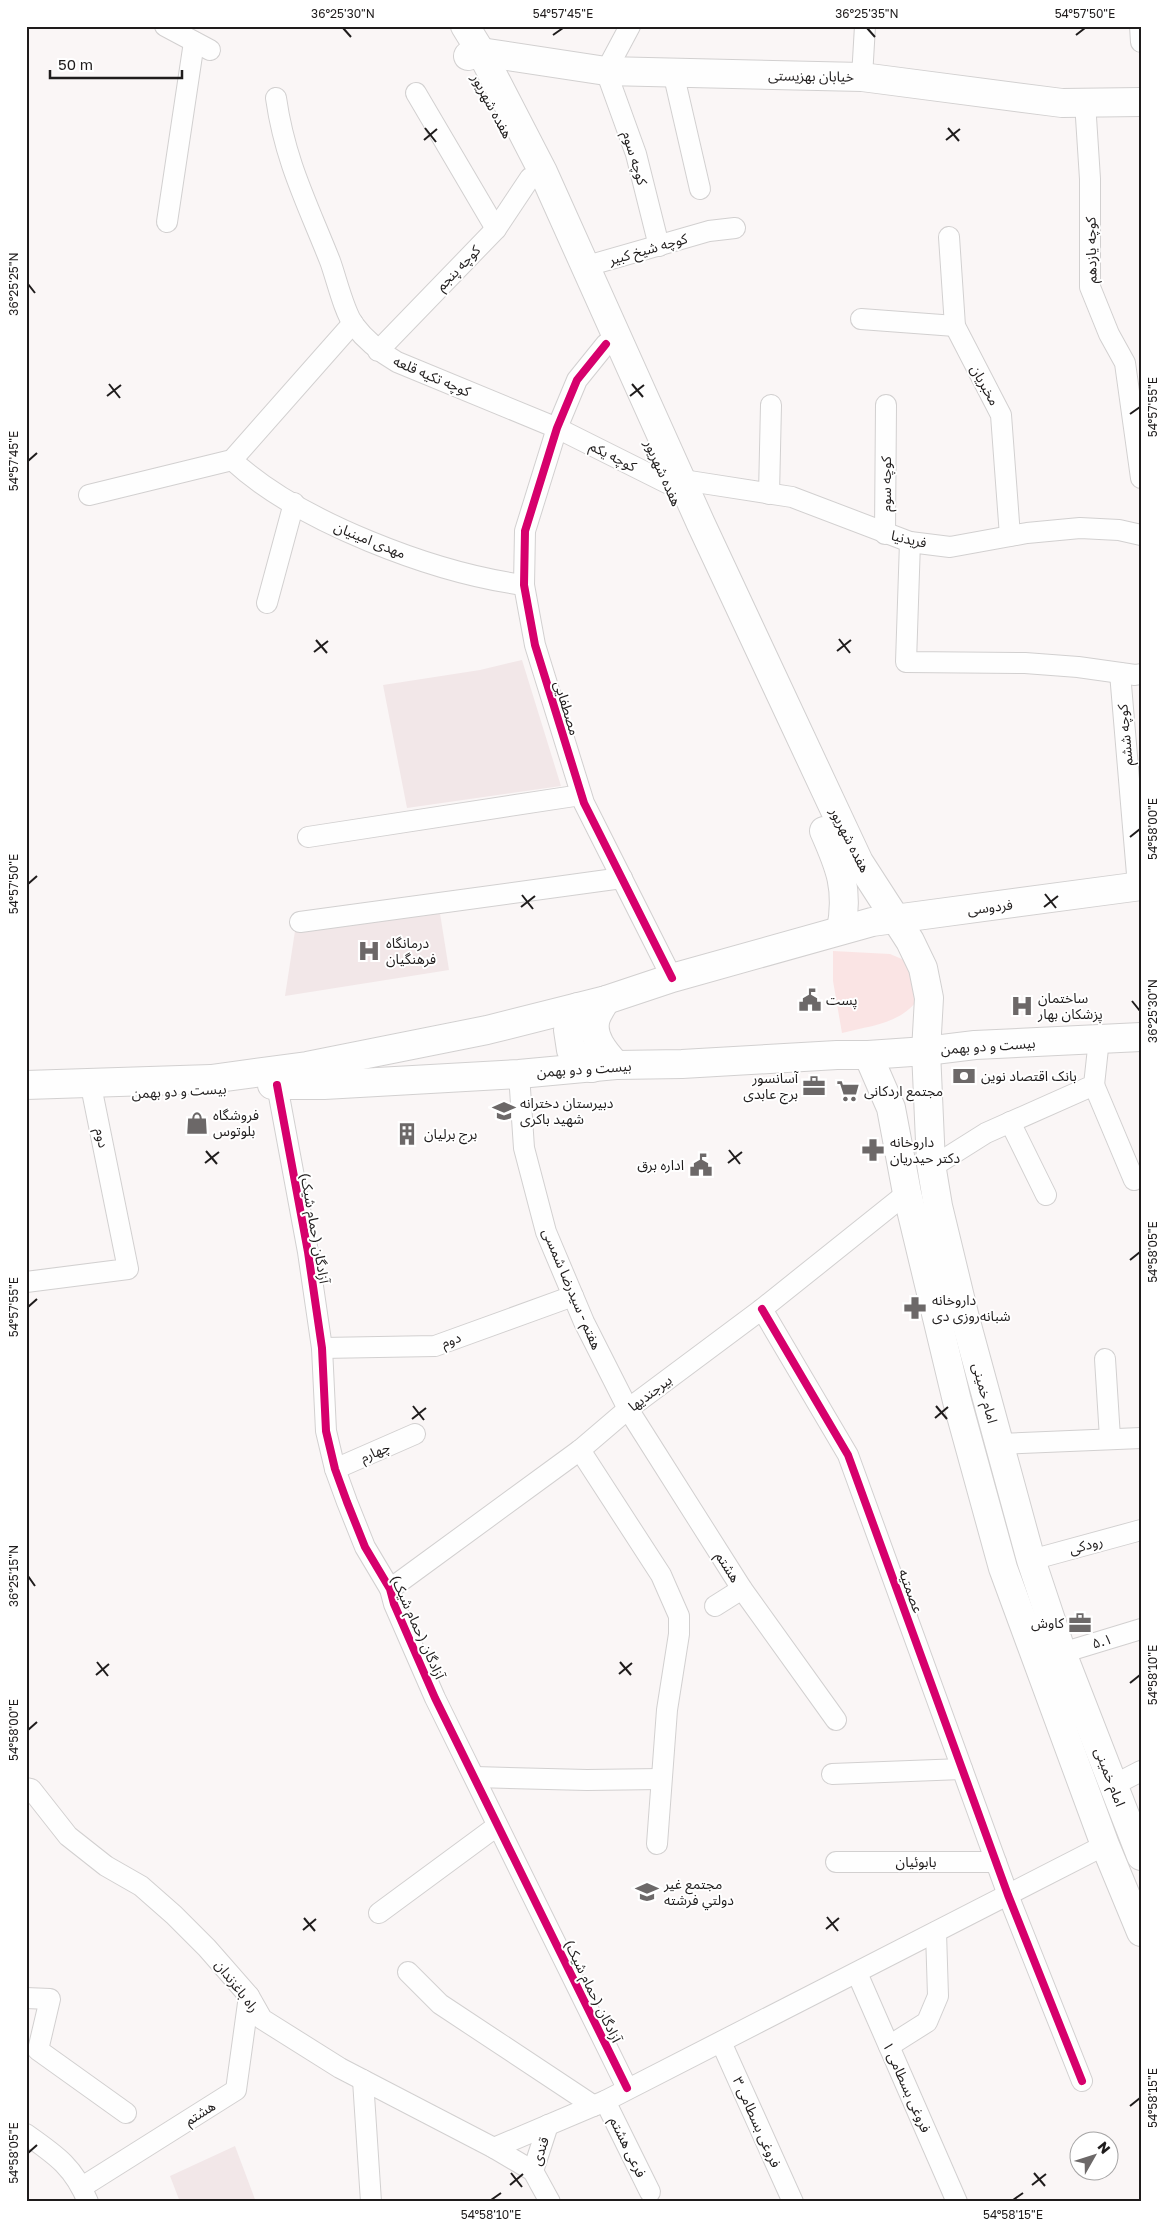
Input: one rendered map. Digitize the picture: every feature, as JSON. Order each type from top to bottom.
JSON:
[{"type":"main road","name":"هفده شهریور","points":[[448,26],[474,54],[543,172],[587,266],[676,482],[701,561],[839,864],[845,896],[841,930]]},
{"type":"main road","name":"هفده شهریور","points":[[465,26],[474,54],[606,344],[676,482],[701,524],[859,862],[895,918]]},
{"type":"main road","name":"خیابان بهزیستی","points":[[474,54],[606,71],[862,78],[1062,103],[1141,102]]},
{"type":"main road","name":"فردوسی","points":[[841,930],[895,918],[1048,900],[1139,886]]},
{"type":"main road","name":"امام خمینی","points":[[895,918],[923,968],[929,998],[926,1051],[932,1167],[938,1206],[965,1318],[1031,1560],[1062,1653],[1112,1786],[1141,1856]]},
{"type":"main road","name":"بیست و دو بهمن","points":[[26,1085],[211,1079],[307,1066],[487,1030],[606,1000],[672,978],[841,930]]},
{"type":"main road","points":[[578,1007],[568,1030],[571,1050],[604,1066],[604,1053],[595,1035],[596,1018],[606,1000]]},
{"type":"main road","name":"بیست و دو بهمن","points":[[26,1099],[519,1074],[604,1066],[868,1055],[975,1045],[1141,1037]]},
{"type":"main road","name":"امام خمینی","points":[[868,1055],[891,1108],[907,1193],[957,1401],[1003,1568],[1105,1846],[1141,1932]]},
{"type":"street","points":[[164,26],[202,46],[167,222]]},
{"type":"street","points":[[606,71],[630,26]]},
{"type":"street","points":[[862,78],[865,26]]},
{"type":"street","points":[[1140,26],[1141,42]]},
{"type":"street","name":"کوچه سوم","points":[[606,71],[636,154],[659,246]]},
{"type":"street","points":[[673,72],[700,189]]},
{"type":"street","points":[[416,93],[496,230]]},
{"type":"street","name":"کوچه تکیه قلعه","points":[[276,98],[284,140],[294,176],[330,259],[352,323],[378,351],[397,362],[557,428]]},
{"type":"street","name":"کوچه یازدهم","points":[[1085,102],[1090,179],[1090,287],[1109,334],[1125,363],[1141,478]]},
{"type":"street","name":"کوچه پنجم","points":[[378,351],[496,230],[530,178]]},
{"type":"street","name":"کوچه شیخ کبیر","points":[[587,266],[709,231],[735,228]]},
{"type":"street","name":"مخبریان","points":[[950,237],[955,326],[1001,414],[1010,536]]},
{"type":"street","points":[[861,319],[955,326]]},
{"type":"street","points":[[89,495],[232,460],[352,323]]},
{"type":"street","points":[[557,428],[577,380],[606,344]]},
{"type":"street","points":[[769,494],[771,405]]},
{"type":"street","name":"کوچه سوم","points":[[885,534],[886,405]]},
{"type":"street","name":"کوچه یکم","points":[[557,428],[676,482]]},
{"type":"street","name":"مصطفایی","points":[[557,428],[525,531],[524,585],[535,645],[581,795],[672,978]]},
{"type":"street","name":"مهدی امینیان","points":[[232,460],[252,479],[349,533],[413,557],[490,580],[524,585]]},
{"type":"street","name":"فریدنیا","points":[[676,482],[792,497],[910,542],[950,546],[1010,536],[1080,528],[1119,530],[1141,535]]},
{"type":"street","points":[[267,603],[294,503]]},
{"type":"street","points":[[910,542],[906,662],[1026,663],[1078,667],[1135,675],[1141,674]]},
{"type":"street","name":"کوچه ششم","points":[[1120,673],[1139,886]]},
{"type":"street","points":[[308,837],[581,795]]},
{"type":"street","points":[[300,922],[622,878]]},
{"type":"street","points":[[1099,1039],[1094,1085],[1134,1180]]},
{"type":"street","name":"هفتم - سیدرضا شمسی","points":[[519,1074],[524,1148],[546,1232],[584,1322],[628,1409]]},
{"type":"street","name":"آزادگان (حمام شیک)","points":[[277,1085],[308,1252],[322,1348],[326,1431],[335,1469],[366,1546],[390,1589],[394,1604],[435,1698],[628,2088]]},
{"type":"street","points":[[932,1167],[986,1134],[1094,1085]]},
{"type":"street","name":"دوم","points":[[26,1282],[128,1269],[93,1096]]},
{"type":"street","points":[[1010,1122],[1046,1195]]},
{"type":"street","name":"بیرجندیها","points":[[390,1589],[580,1450],[628,1409],[762,1309],[907,1193]]},
{"type":"street","name":"دوم","points":[[322,1348],[435,1346],[573,1296]]},
{"type":"street","name":"عصمتیه","points":[[762,1309],[848,1455],[1008,1895],[1082,2080]]},
{"type":"street","points":[[1105,1359],[1110,1438]]},
{"type":"street","name":"هشتم","points":[[628,1409],[742,1589],[836,1720]]},
{"type":"street","name":"چهارم","points":[[335,1469],[415,1434]]},
{"type":"street","points":[[999,1444],[1141,1438]]},
{"type":"street","points":[[580,1450],[661,1575],[679,1616],[679,1634],[667,1710],[657,1844]]},
{"type":"street","name":"رودکی","points":[[1031,1560],[1141,1530]]},
{"type":"street","points":[[715,1606],[742,1589]]},
{"type":"street","name":"۵.۱","points":[[1062,1653],[1141,1629]]},
{"type":"street","points":[[832,1774],[962,1769]]},
{"type":"street","points":[[1112,1786],[1141,1771]]},
{"type":"street","points":[[475,1777],[587,1780],[661,1779]]},
{"type":"street","name":"راه باغزندان","points":[[26,1788],[30,1790],[68,1836],[106,1866],[141,1886],[174,1915],[207,1948],[249,1996],[262,2019],[340,2068],[494,2148],[533,2171]]},
{"type":"street","points":[[379,1913],[497,1826]]},
{"type":"street","points":[[494,2148],[599,2103],[1105,1846]]},
{"type":"street","name":"بابوئیان","points":[[836,1862],[996,1862]]},
{"type":"street","points":[[889,2046],[927,2022],[938,1996],[936,1932]]},
{"type":"street","points":[[408,1972],[440,2004],[599,2103]]},
{"type":"street","name":"فروغی بسطامی ۱","points":[[857,1972],[957,2202]]},
{"type":"street","name":"هشتم","points":[[85,2194],[236,2090],[249,1996]]},
{"type":"street","points":[[26,1998],[50,1999],[38,2050],[126,2114]]},
{"type":"street","name":"فروغی بسطامی ۳","points":[[721,2042],[793,2202]]},
{"type":"street","points":[[363,2080],[371,2202]]},
{"type":"street","name":"فرعی هشتم","points":[[599,2103],[650,2192]]},
{"type":"street","name":"قندی","points":[[548,2125],[533,2171],[550,2202]]},
{"type":"street","points":[[26,2134],[63,2161],[85,2194]]},
{"type":"shaded area","points":[[522,660],[561,786],[407,808],[383,685],[480,670]]},
{"type":"shaded area","name":"درمانگاه فرهنگیان","points":[[439,907],[449,970],[285,996],[295,931]]},
{"type":"shaded area","points":[[833,951],[890,954],[909,962],[916,1002],[892,1020],[842,1033],[833,981]]},
{"type":"shaded area","points":[[235,2146],[256,2202],[180,2202],[170,2176]]},
{"type":"cycle path","points":[[606,344],[577,380],[557,428],[525,531],[524,585],[535,645],[584,803],[672,978]]},
{"type":"cycle path","points":[[277,1085],[308,1252],[322,1348],[326,1431],[335,1469],[365,1547],[390,1589],[394,1604],[435,1698],[627,2088]]},
{"type":"cycle path","points":[[762,1309],[848,1455],[1008,1895],[1082,2081]]},
{"type":"place","name":"درمانگاه فرهنگیان","points":[[369,951]]},
{"type":"place","name":"پست","points":[[810,1000]]},
{"type":"place","name":"ساختمان پزشکان بهار","points":[[1022,1006]]},
{"type":"place","name":"بانک اقتصاد نوین","points":[[964,1076]]},
{"type":"place","name":"آسانسور برج عابدی","points":[[814,1086]]},
{"type":"place","name":"مجتمع اردکانی","points":[[848,1091]]},
{"type":"place","name":"دبیرستان دخترانه شهید باکری","points":[[504,1111]]},
{"type":"place","name":"فروشگاه بلوتوس","points":[[197,1123]]},
{"type":"place","name":"برج برلیان","points":[[407,1134]]},
{"type":"place","name":"داروخانه دکتر حیدریان","points":[[873,1150]]},
{"type":"place","name":"اداره برق","points":[[701,1165]]},
{"type":"place","name":"داروخانه شبانه‌روزی دی","points":[[915,1308]]},
{"type":"place","name":"کاوش","points":[[1080,1623]]},
{"type":"place","name":"مجتمع غير دولتي فرشته","points":[[647,1892]]}]
